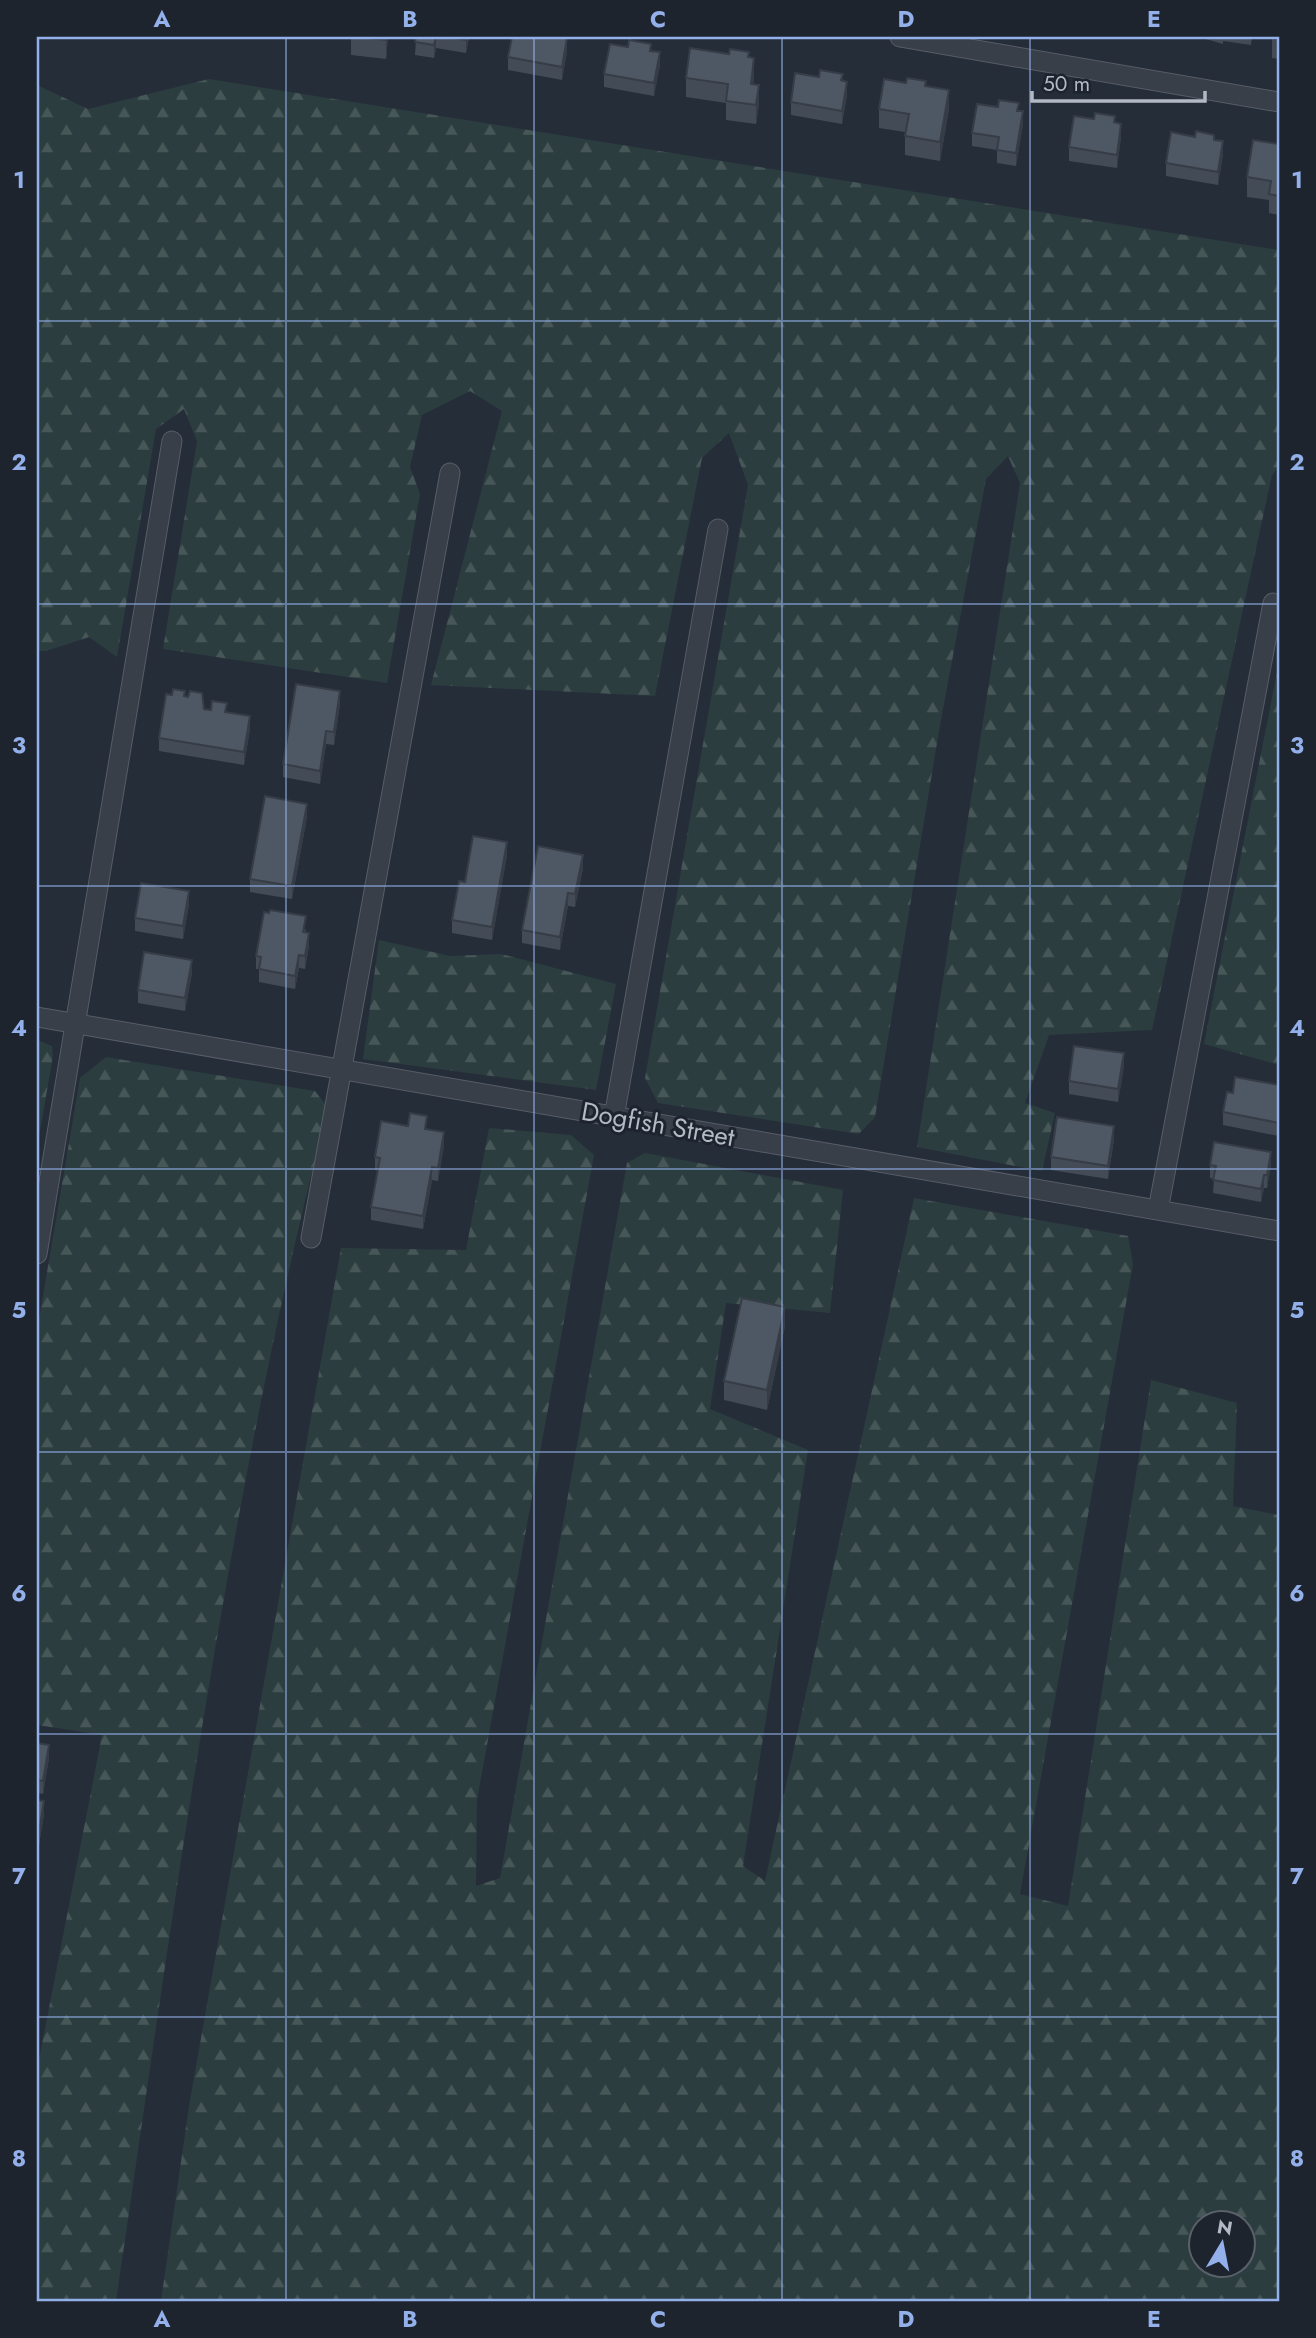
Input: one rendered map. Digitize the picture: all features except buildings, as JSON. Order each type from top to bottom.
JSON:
[{"type":"street","points":[[900,37],[1279,102]]},
{"type":"street","points":[[37,1254],[172,441]]},
{"type":"street","points":[[310,1238],[450,473]]},
{"type":"street","points":[[614,1117],[718,529]]},
{"type":"street","points":[[1158,1210],[1273,603]]},
{"type":"street","name":"Dogfish Street","points":[[37,1017],[1279,1231]]},
{"type":"green space","points":[[209,79],[1279,250],[1279,466],[1272,475],[1152,1030],[1049,1035],[1025,1103],[1055,1113],[1042,1171],[917,1147],[1020,483],[1008,456],[986,479],[940,725],[875,1117],[859,1134],[658,1103],[645,1078],[748,485],[729,433],[702,458],[655,696],[431,685],[502,411],[470,391],[422,415],[410,467],[420,494],[387,683],[163,649],[197,441],[184,409],[156,429],[117,657],[89,637],[46,651],[37,651],[37,85],[88,109]]},
{"type":"green space","points":[[1279,662],[1279,1065],[1204,1044]]},
{"type":"green space","points":[[379,940],[450,956],[501,954],[616,984],[596,1090],[363,1059]]},
{"type":"green space","points":[[37,1040],[52,1046],[53,1056],[37,1148]]},
{"type":"green space","points":[[106,1057],[315,1091],[328,1108],[292,1255],[232,1553],[182,1852],[116,2301],[37,2301],[37,2070],[102,1735],[37,1725],[37,1331],[80,1078]]},
{"type":"green space","points":[[489,1128],[571,1135],[594,1155],[477,1800],[476,1886],[500,1878],[627,1163],[645,1153],[843,1190],[830,1313],[726,1303],[710,1409],[808,1450],[743,1866],[765,1881],[914,1198],[1128,1236],[1133,1264],[1020,1894],[1068,1906],[1151,1380],[1237,1403],[1233,1506],[1279,1515],[1279,2301],[161,2301],[189,2106],[341,1248],[466,1250]]}]
